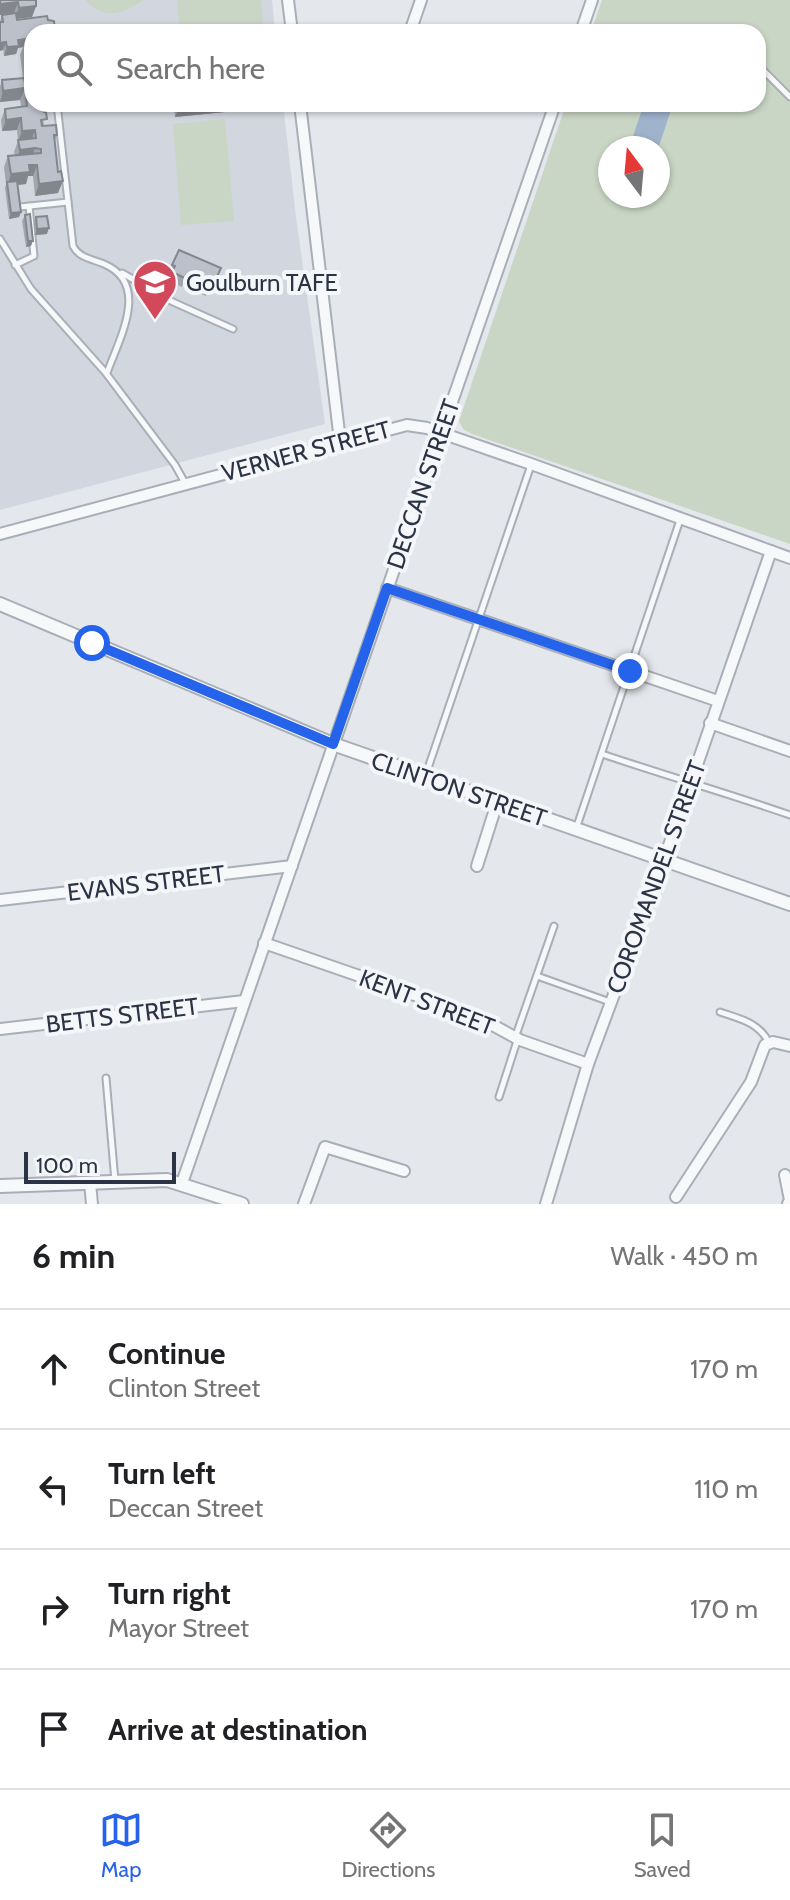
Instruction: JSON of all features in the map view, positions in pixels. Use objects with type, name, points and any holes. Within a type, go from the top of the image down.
[{"type":"street","points":[[288,0],[291,24]]},
{"type":"street","points":[[413,24],[421,0]]},
{"type":"street","points":[[584,24],[592,0]]},
{"type":"street","points":[[301,112],[340,441]]},
{"type":"street","name":"DECCAN STREET","points":[[182,1183],[552,112]]},
{"type":"street","name":"VERNER STREET","points":[[0,534],[407,425],[531,464],[790,558]]},
{"type":"street","name":"COROMANDEL STREET","points":[[546,1204],[588,1064],[664,860],[771,551]]},
{"type":"street","points":[[387,588],[718,701]]},
{"type":"street","name":"CLINTON STREET","points":[[0,604],[333,744],[790,904]]},
{"type":"street","points":[[710,723],[790,751]]},
{"type":"street","points":[[477,866],[497,803]]},
{"type":"street","name":"EVANS STREET","points":[[0,900],[292,866]]},
{"type":"street","name":"KENT STREET","points":[[264,943],[478,1017],[516,1038],[588,1064]]},
{"type":"street","name":"BETTS STREET","points":[[0,1029],[244,1001]]},
{"type":"street","points":[[676,1197],[751,1082],[760,1054],[769,1043],[790,1046]]},
{"type":"street","points":[[304,1204],[325,1147],[404,1171]]},
{"type":"street","points":[[785,1175],[788,1204]]},
{"type":"street","points":[[0,1186],[167,1180],[242,1204]]},
{"type":"street","points":[[90,1183],[92,1204]]},
{"type":"lane","points":[[766,73],[790,97]]},
{"type":"lane","points":[[58,112],[75,250],[173,302],[233,329]]},
{"type":"lane","points":[[20,207],[68,202]]},
{"type":"lane","points":[[15,265],[34,256],[29,206]]},
{"type":"lane","points":[[0,239],[52,315],[107,374],[185,483]]},
{"type":"lane","points":[[107,374],[130,297],[127,283],[114,269]]},
{"type":"lane","points":[[425,778],[531,464]]},
{"type":"lane","points":[[575,830],[681,517]]},
{"type":"lane","points":[[602,754],[790,815]]},
{"type":"lane","points":[[499,1097],[554,926]]},
{"type":"lane","points":[[537,976],[610,1002]]},
{"type":"lane","points":[[720,1012],[754,1024],[765,1034],[769,1043]]},
{"type":"lane","points":[[106,1078],[115,1182]]},
{"type":"shaded area","name":"Goulburn TAFE","points":[[0,0],[272,0],[274,24],[24,24],[24,112],[284,112],[325,424],[0,510]]},
{"type":"green space","points":[[85,0],[143,0],[121,12],[106,13]]},
{"type":"green space","points":[[177,0],[261,0],[263,24],[179,24]]},
{"type":"green space","points":[[602,0],[790,0],[790,544],[463,429],[459,421],[563,112],[766,112],[766,24],[594,24]]},
{"type":"green space","points":[[225,119],[234,221],[181,225],[173,124]]},
{"type":"water","points":[[641,112],[670,112],[662,136],[633,136]]},
{"type":"building","points":[[0,0],[36,0],[36,6],[19,8],[18,2],[0,4]]},
{"type":"building","points":[[16,13],[17,20],[47,16],[54,24],[24,24],[24,39],[18,40],[19,46],[7,47],[6,42],[0,43],[2,15]]},
{"type":"building","points":[[24,78],[24,88],[3,91],[2,80]]},
{"type":"building","points":[[24,106],[24,112],[46,112],[47,119],[41,120],[42,126],[56,125],[57,135],[54,135],[58,172],[61,171],[63,181],[39,184],[37,165],[29,165],[30,172],[11,174],[8,156],[41,153],[41,149],[20,150],[18,140],[36,138],[35,130],[22,131],[21,118],[6,120],[5,109]]},
{"type":"building","points":[[17,181],[21,212],[11,213],[7,182]]},
{"type":"building","points":[[30,214],[33,241],[28,241],[25,215]]},
{"type":"building","points":[[47,216],[49,228],[37,229],[36,217]]},
{"type":"building","points":[[179,250],[221,268],[214,283],[211,282],[209,287],[195,278],[193,282],[187,279],[189,276],[185,278],[172,272]]},
{"type":"place","name":"Goulburn TAFE","points":[[155,321]]},
{"type":"route","points":[[92,643],[333,744],[387,588],[630,671]]}]
